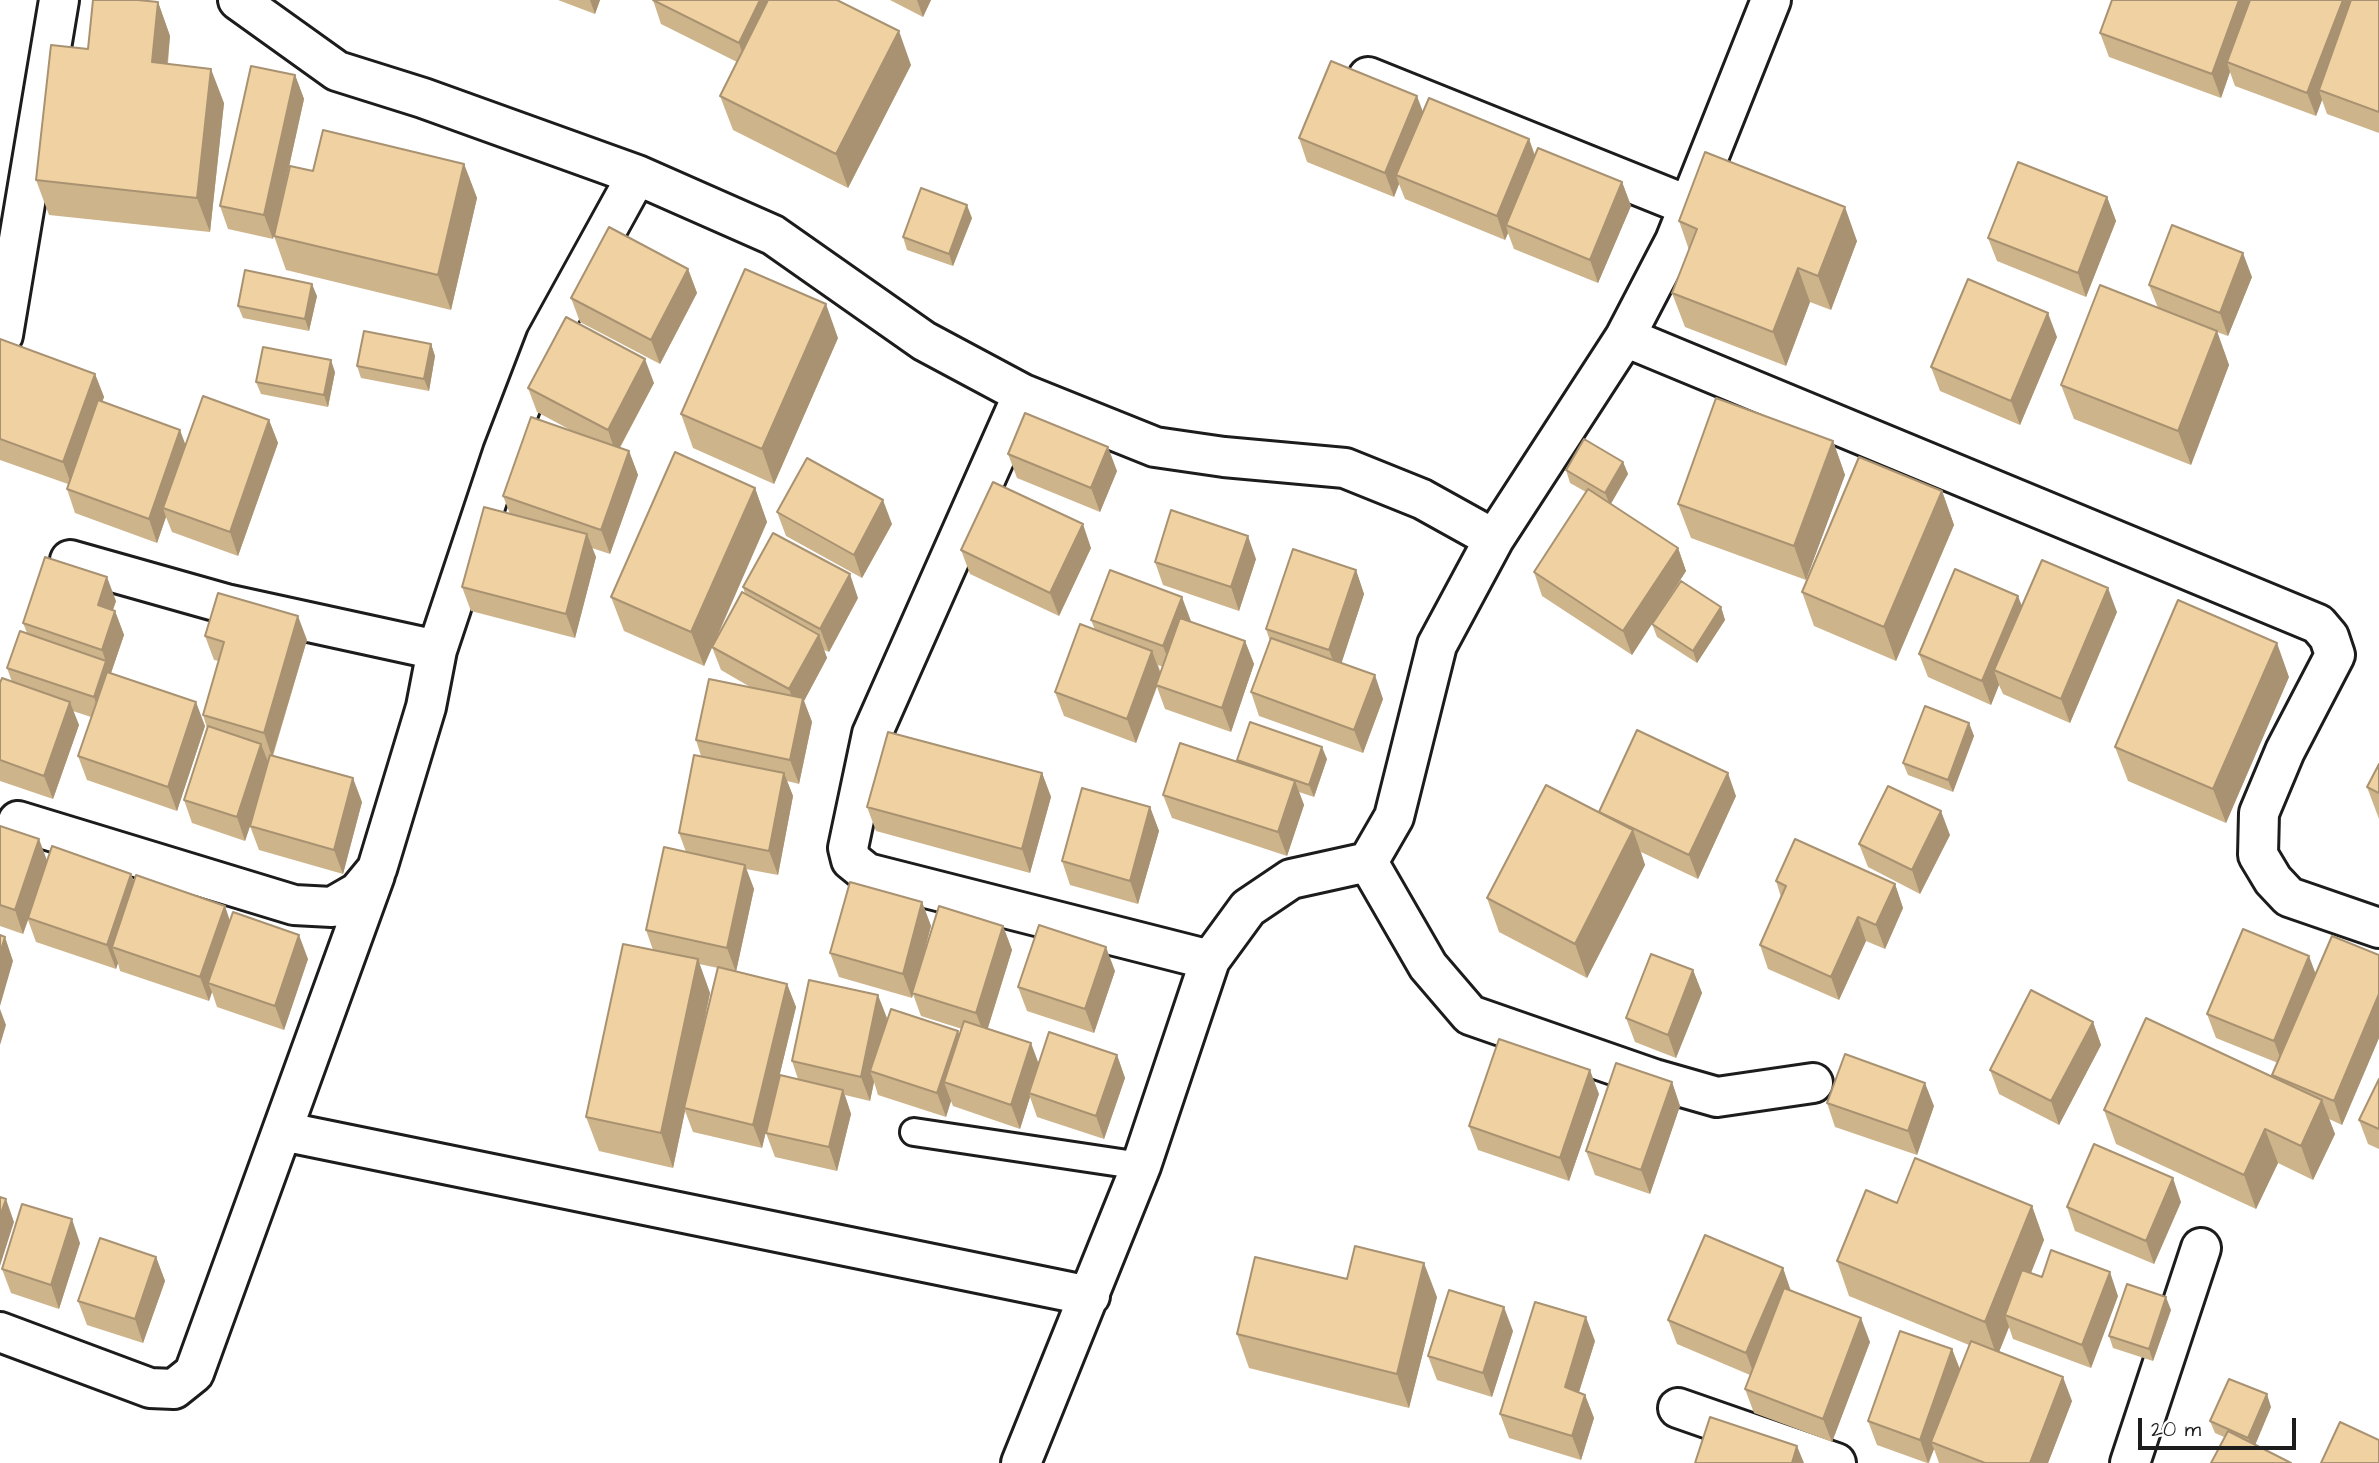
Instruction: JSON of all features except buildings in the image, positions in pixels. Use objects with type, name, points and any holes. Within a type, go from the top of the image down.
[{"type":"street","points":[[3,335],[59,0]]},
{"type":"street","points":[[238,0],[337,71],[423,98],[637,175],[773,235],[924,341],[1023,394],[1155,447],[1224,457],[1345,468],[1422,499],[1494,539]]},
{"type":"street","points":[[1021,1463],[1141,1166],[1210,960],[1248,908],[1291,879],[1368,862],[1394,817],[1437,646],[1494,539],[1625,337],[1675,242],[1772,0]]},
{"type":"street","points":[[1347,69],[1689,206]]},
{"type":"street","points":[[0,1332],[150,1388],[174,1390],[194,1373],[377,869],[426,707],[437,650],[503,452],[546,340],[637,175]]},
{"type":"street","points":[[1625,337],[2318,624],[2329,637],[2335,655],[2285,751],[2259,813],[2258,855],[2273,880],[2289,897],[2379,928]]},
{"type":"street","points":[[1023,394],[873,734],[848,848],[851,860],[867,873],[1210,960]]},
{"type":"street","points":[[70,560],[226,604],[437,650]]},
{"type":"street","points":[[18,821],[294,905],[332,907],[358,892],[377,869]]},
{"type":"street","points":[[1368,862],[1428,966],[1470,1015],[1654,1079],[1717,1097],[1813,1083]]},
{"type":"street","points":[[282,1131],[1090,1296]]},
{"type":"street","points":[[2130,1463],[2201,1248]]},
{"type":"street","points":[[1678,1409],[1836,1463]]},
{"type":"lane","points":[[914,1132],[1141,1166]]}]
